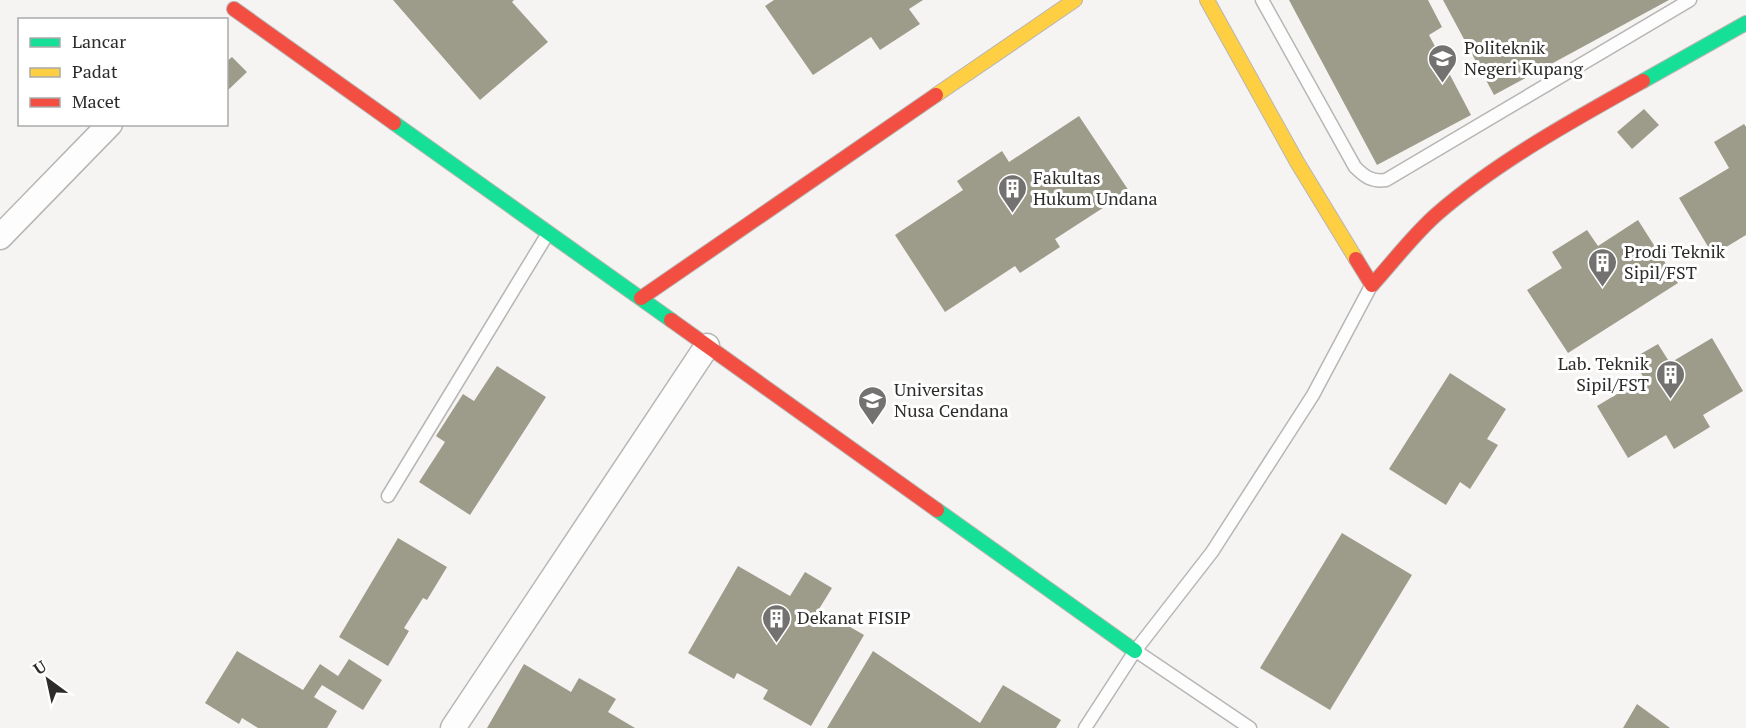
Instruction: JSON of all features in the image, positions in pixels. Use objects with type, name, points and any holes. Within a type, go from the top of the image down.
[{"type":"street","points":[[641,298],[1075,0]]},
{"type":"street","points":[[1208,0],[1297,162],[1372,285],[1436,215],[1492,172],[1564,125],[1746,23]]},
{"type":"street","points":[[233,10],[1135,651]]},
{"type":"street","points":[[0,237],[108,126]]},
{"type":"street","points":[[453,728],[707,346]]},
{"type":"lane","points":[[1262,0],[1355,167],[1366,178],[1377,181],[1386,180],[1690,0]]},
{"type":"lane","points":[[388,496],[548,234]]},
{"type":"lane","points":[[1085,728],[1135,651],[1212,552],[1313,395],[1372,285]]},
{"type":"lane","points":[[1135,651],[1250,728]]},
{"type":"building","points":[[393,0],[514,0],[512,2],[548,42],[480,100]]},
{"type":"building","points":[[774,0],[923,0],[909,9],[920,24],[880,50],[871,37],[813,75],[765,6]]},
{"type":"building","points":[[1289,0],[1428,0],[1442,27],[1429,35],[1471,115],[1377,165]]},
{"type":"building","points":[[1443,0],[1669,0],[1494,95]]},
{"type":"building","points":[[232,57],[247,72],[228,90],[228,60]]},
{"type":"building","points":[[1644,109],[1659,125],[1632,149],[1617,132]]},
{"type":"building","name":"Fakultas Hukum Undana","points":[[1079,116],[1129,191],[1055,239],[1060,247],[1020,273],[1015,266],[945,312],[895,235],[963,190],[957,181],[1002,151],[1009,162]]},
{"type":"building","points":[[1744,124],[1746,127],[1746,235],[1713,255],[1679,198],[1729,168],[1714,142]]},
{"type":"building","name":"Prodi Teknik Sipil/FST","points":[[1638,220],[1678,283],[1568,353],[1527,290],[1562,268],[1552,252],[1587,230],[1598,246]]},
{"type":"building","name":"Lab. Teknik Sipil/FST","points":[[1712,338],[1743,391],[1703,415],[1710,427],[1674,449],[1666,435],[1628,458],[1597,406],[1644,378],[1632,359],[1658,344],[1670,363]]},
{"type":"building","points":[[497,366],[546,397],[470,515],[419,482],[445,442],[436,436],[463,394],[474,401]]},
{"type":"building","points":[[1450,373],[1506,409],[1487,439],[1498,445],[1470,489],[1460,482],[1446,505],[1389,469]]},
{"type":"building","points":[[1342,533],[1412,575],[1330,710],[1260,668]]},
{"type":"building","points":[[398,538],[447,567],[427,600],[423,598],[404,628],[409,631],[388,666],[339,637]]},
{"type":"building","name":"Dekanat FISIP","points":[[738,566],[790,596],[805,572],[832,588],[819,609],[864,635],[811,726],[763,699],[768,690],[737,673],[734,679],[688,653]]},
{"type":"building","points":[[237,651],[303,690],[320,664],[338,676],[349,659],[382,680],[363,710],[322,685],[314,697],[337,711],[327,728],[258,728],[242,718],[239,724],[205,703]]},
{"type":"building","points":[[873,651],[980,723],[1003,685],[1061,720],[1056,728],[827,728]]},
{"type":"building","points":[[524,664],[571,692],[579,678],[616,699],[608,712],[635,728],[487,728]]},
{"type":"building","points":[[1637,704],[1670,728],[1623,728]]},
{"type":"traffic: fast","points":[[1643,81],[1746,23]]},
{"type":"traffic: fast","points":[[394,123],[671,320]]},
{"type":"traffic: fast","points":[[937,510],[1135,651]]},
{"type":"traffic: slow","points":[[936,95],[1075,0]]},
{"type":"traffic: slow","points":[[1207,0],[1297,162],[1356,259]]},
{"type":"traffic: jam","points":[[234,9],[394,123]]},
{"type":"traffic: jam","points":[[1356,259],[1372,285],[1420,231],[1460,195],[1510,159],[1643,81]]},
{"type":"traffic: jam","points":[[641,298],[936,95]]},
{"type":"traffic: jam","points":[[671,320],[937,510]]},
{"type":"place","name":"Politeknik Negeri Kupang","points":[[1443,84]]},
{"type":"place","name":"Fakultas Hukum Undana","points":[[1012,214]]},
{"type":"place","name":"Prodi Teknik Sipil/FST","points":[[1603,288]]},
{"type":"place","name":"Lab. Teknik Sipil/FST","points":[[1670,400]]},
{"type":"place","name":"Universitas Nusa Cendana","points":[[873,426]]},
{"type":"place","name":"Dekanat FISIP","points":[[776,644]]}]
